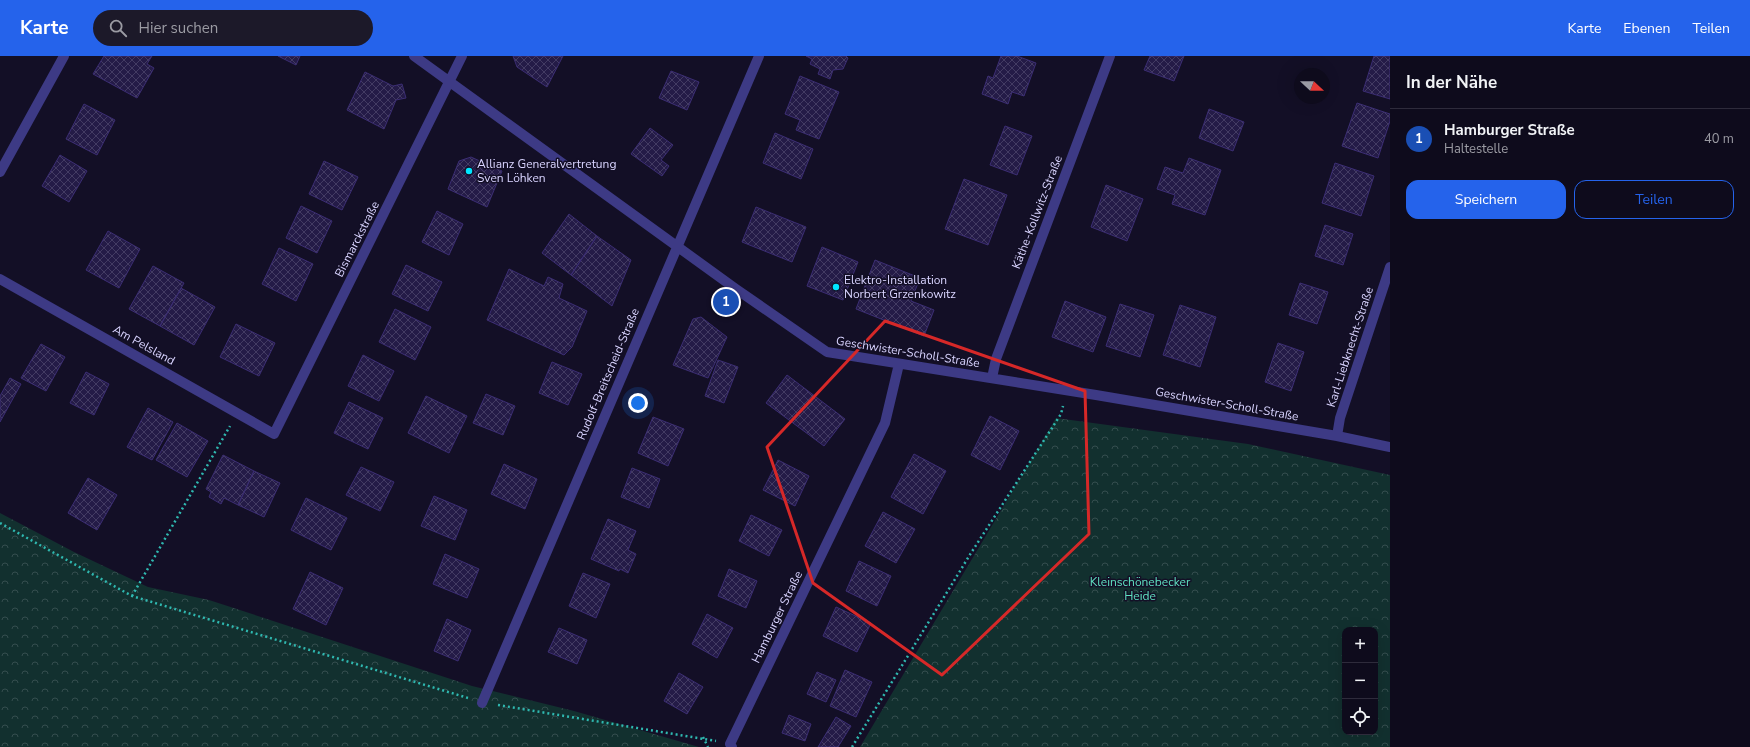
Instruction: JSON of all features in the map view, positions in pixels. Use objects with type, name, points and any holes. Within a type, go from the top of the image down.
[{"type":"street","points":[[0,172],[64,56]]},
{"type":"street","name":"Geschwister-Scholl-Straße","points":[[414,56],[778,319],[827,352],[1337,436],[1390,447]]},
{"type":"street","name":"Bismarckstraße","points":[[274,434],[462,56]]},
{"type":"street","name":"Rudolf-Breitscheid-Straße","points":[[482,702],[759,56]]},
{"type":"street","name":"Käthe-Kollwitz-Straße","points":[[992,378],[996,359],[1110,56]]},
{"type":"street","name":"Karl-Liebknecht-Straße","points":[[1337,436],[1340,418],[1390,267]]},
{"type":"street","name":"Am Pelsland","points":[[0,280],[274,434]]},
{"type":"street","name":"Hamburger Straße","points":[[731,746],[885,423],[899,364]]},
{"type":"path","points":[[852,747],[971,553],[1061,414],[1066,391]]},
{"type":"path","points":[[132,596],[237,413]]},
{"type":"path","points":[[0,523],[132,596],[482,702],[703,737],[731,746]]},
{"type":"path","points":[[703,737],[708,747]]},
{"type":"highlighted area","points":[[885,321],[1085,391],[1089,534],[942,675],[813,583],[767,447]]},
{"type":"green space","name":"Kleinschönebecker Heide","points":[[1056,418],[1248,444],[1390,475],[1390,747],[860,747]]},
{"type":"green space","points":[[0,513],[74,552],[148,587],[209,600],[472,686],[574,711],[699,747],[0,747]]},
{"type":"building","points":[[104,56],[152,56],[147,64],[154,68],[137,98],[93,74]]},
{"type":"building","points":[[278,56],[300,56],[296,65]]},
{"type":"building","points":[[513,56],[563,56],[547,87],[517,67]]},
{"type":"building","points":[[806,56],[846,56],[848,58],[843,69],[833,70],[830,79],[818,74],[820,69],[810,64],[812,59]]},
{"type":"building","points":[[1001,56],[1017,56],[1036,63],[1024,96],[1012,92],[1008,104],[982,94],[988,76],[993,78]]},
{"type":"building","points":[[1150,56],[1184,56],[1174,81],[1144,70]]},
{"type":"building","points":[[1374,56],[1390,56],[1390,99],[1363,91]]},
{"type":"building","points":[[671,71],[699,82],[687,110],[659,98]]},
{"type":"building","points":[[365,72],[393,86],[402,84],[406,98],[396,100],[384,129],[347,110]]},
{"type":"building","points":[[800,76],[839,92],[819,139],[796,130],[800,120],[785,114]]},
{"type":"building","points":[[1357,103],[1390,114],[1390,121],[1378,158],[1342,146]]},
{"type":"building","points":[[84,104],[115,120],[97,155],[66,139]]},
{"type":"building","points":[[1209,109],[1244,122],[1233,151],[1199,138]]},
{"type":"building","points":[[1005,126],[1032,136],[1017,175],[990,165]]},
{"type":"building","points":[[650,128],[673,145],[661,160],[669,166],[662,176],[631,154]]},
{"type":"building","points":[[775,133],[813,149],[801,179],[763,163]]},
{"type":"building","points":[[60,155],[87,171],[69,202],[42,186]]},
{"type":"building","points":[[471,157],[502,171],[487,207],[448,189],[459,161]]},
{"type":"building","points":[[1189,158],[1221,170],[1205,215],[1172,204],[1175,195],[1157,189],[1165,167],[1183,173]]},
{"type":"building","points":[[324,161],[358,177],[342,210],[309,194]]},
{"type":"building","points":[[1335,163],[1374,176],[1361,216],[1322,203]]},
{"type":"building","points":[[964,179],[1007,195],[988,245],[945,229]]},
{"type":"building","points":[[1106,185],[1143,199],[1127,241],[1091,227]]},
{"type":"building","points":[[301,206],[332,221],[317,253],[286,238]]},
{"type":"building","points":[[756,207],[806,227],[792,262],[742,242]]},
{"type":"building","points":[[437,211],[463,224],[449,255],[422,242]]},
{"type":"building","points":[[569,214],[597,236],[571,275],[542,253]]},
{"type":"building","points":[[1325,225],[1353,234],[1343,265],[1315,256]]},
{"type":"building","points":[[108,231],[140,249],[119,288],[86,270]]},
{"type":"building","points":[[597,236],[631,260],[612,306],[571,275]]},
{"type":"building","points":[[822,247],[858,262],[843,300],[807,286]]},
{"type":"building","points":[[279,248],[313,264],[296,301],[262,284]]},
{"type":"building","points":[[875,260],[920,278],[911,301],[934,310],[924,336],[856,309]]},
{"type":"building","points":[[406,265],[442,282],[428,311],[392,294]]},
{"type":"building","points":[[153,266],[184,283],[160,326],[129,309]]},
{"type":"building","points":[[509,269],[544,286],[548,277],[563,284],[559,298],[587,311],[572,347],[564,355],[487,320]]},
{"type":"building","points":[[1300,283],[1328,292],[1317,324],[1289,315]]},
{"type":"building","points":[[181,288],[215,307],[194,345],[160,326]]},
{"type":"building","points":[[1065,301],[1106,317],[1093,352],[1052,337]]},
{"type":"building","points":[[1120,304],[1154,315],[1140,357],[1106,346]]},
{"type":"building","points":[[1180,305],[1216,317],[1200,367],[1163,355]]},
{"type":"building","points":[[395,309],[431,327],[415,360],[379,342]]},
{"type":"building","points":[[701,317],[727,337],[708,378],[673,365],[693,319]]},
{"type":"building","points":[[236,324],[275,343],[259,376],[220,357]]},
{"type":"building","points":[[1278,343],[1304,352],[1291,391],[1265,382]]},
{"type":"building","points":[[41,344],[65,357],[46,391],[21,378]]},
{"type":"building","points":[[363,355],[394,371],[379,401],[348,386]]},
{"type":"building","points":[[718,360],[738,367],[724,403],[705,396]]},
{"type":"building","points":[[552,362],[582,374],[568,405],[539,393]]},
{"type":"building","points":[[86,372],[109,384],[94,415],[70,403]]},
{"type":"building","points":[[787,375],[845,419],[824,446],[766,403]]},
{"type":"building","points":[[10,378],[21,384],[0,422],[0,396]]},
{"type":"building","points":[[486,394],[515,406],[503,435],[473,423]]},
{"type":"building","points":[[426,396],[467,416],[449,453],[408,433]]},
{"type":"building","points":[[349,402],[383,418],[368,449],[334,433]]},
{"type":"building","points":[[148,408],[173,422],[152,460],[127,447]]},
{"type":"building","points":[[990,416],[1019,431],[1000,470],[971,455]]},
{"type":"building","points":[[653,417],[684,429],[668,466],[638,453]]},
{"type":"building","points":[[177,423],[208,441],[187,477],[156,460]]},
{"type":"building","points":[[914,454],[946,471],[923,514],[891,497]]},
{"type":"building","points":[[223,455],[254,471],[238,505],[224,498],[221,504],[209,497],[211,492],[206,489]]},
{"type":"building","points":[[778,460],[809,476],[795,506],[763,490]]},
{"type":"building","points":[[504,464],[537,479],[525,509],[491,494]]},
{"type":"building","points":[[361,467],[394,482],[380,511],[346,495]]},
{"type":"building","points":[[632,468],[660,479],[649,508],[621,497]]},
{"type":"building","points":[[254,471],[280,483],[264,517],[238,505]]},
{"type":"building","points":[[88,478],[117,495],[97,530],[68,513]]},
{"type":"building","points":[[434,496],[467,510],[455,540],[421,526]]},
{"type":"building","points":[[306,498],[347,518],[331,550],[291,530]]},
{"type":"building","points":[[883,512],[915,529],[896,563],[865,546]]},
{"type":"building","points":[[751,515],[782,530],[769,556],[739,541]]},
{"type":"building","points":[[608,519],[636,531],[628,550],[636,554],[628,573],[620,569],[619,571],[591,559]]},
{"type":"building","points":[[445,554],[479,569],[467,598],[433,584]]},
{"type":"building","points":[[859,561],[891,576],[877,606],[846,591]]},
{"type":"building","points":[[729,569],[757,581],[746,608],[718,596]]},
{"type":"building","points":[[310,572],[343,588],[326,625],[293,609]]},
{"type":"building","points":[[583,573],[610,584],[596,618],[569,606]]},
{"type":"building","points":[[836,607],[871,623],[857,652],[823,636]]},
{"type":"building","points":[[707,614],[733,628],[717,658],[692,644]]},
{"type":"building","points":[[447,619],[471,630],[458,661],[434,651]]},
{"type":"building","points":[[559,628],[587,640],[577,664],[548,652]]},
{"type":"building","points":[[845,670],[872,682],[856,717],[830,706]]},
{"type":"building","points":[[817,672],[836,680],[826,702],[807,694]]},
{"type":"building","points":[[679,673],[703,687],[687,714],[664,701]]},
{"type":"building","points":[[789,715],[811,724],[805,741],[782,733]]},
{"type":"building","points":[[836,717],[851,726],[838,747],[818,747]]},
{"type":"place","name":"Allianz Generalvertretung Sven Löhken","points":[[469,171]]},
{"type":"place","name":"Elektro-Installation Norbert Grzenkowitz","points":[[836,287]]},
{"type":"place","name":"Hamburger Straße","points":[[726,302]]}]
